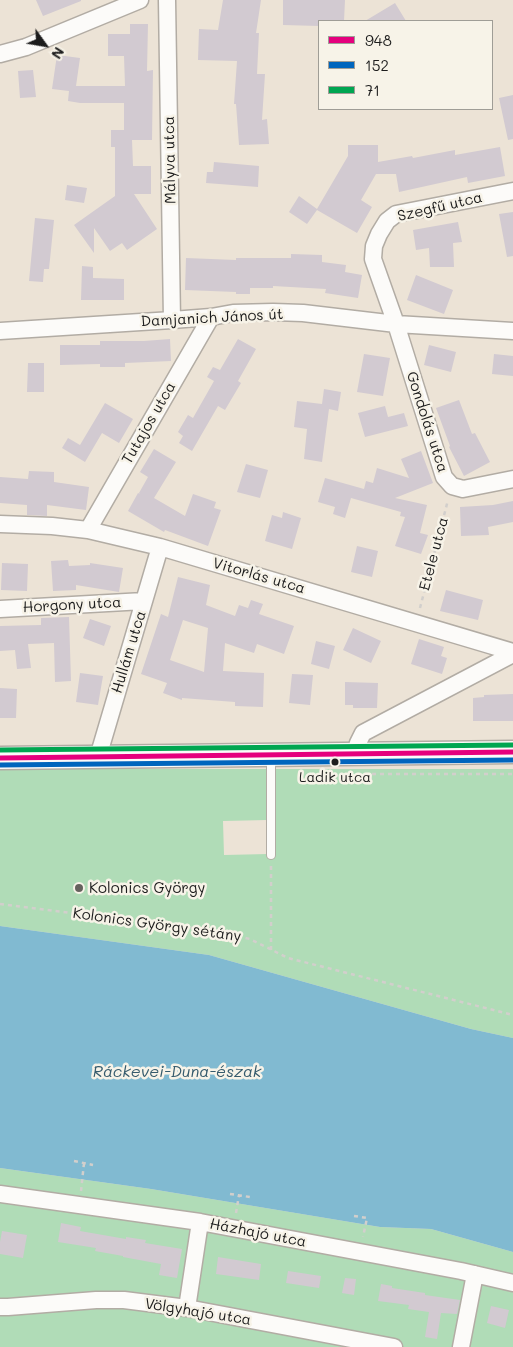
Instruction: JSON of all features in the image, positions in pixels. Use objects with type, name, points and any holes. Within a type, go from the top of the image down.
[{"type":"street","points":[[0,54],[26,46],[140,0]]},
{"type":"street","name":"Mályva utca","points":[[167,0],[172,320]]},
{"type":"street","name":"Szegfű utca","points":[[396,324],[373,259],[374,246],[387,221],[396,214],[513,191]]},
{"type":"street","name":"Damjanich János út","points":[[0,331],[172,320],[233,314],[303,313],[396,324],[513,331]]},
{"type":"street","name":"Tutajos utca","points":[[88,530],[211,317]]},
{"type":"street","name":"Gondolás utca","points":[[396,324],[444,477],[452,486],[463,489],[513,480]]},
{"type":"street","name":"Vitorlás utca","points":[[0,524],[52,526],[88,530],[160,547],[416,622],[513,653]]},
{"type":"street","name":"Hullám utca","points":[[98,757],[160,547]]},
{"type":"street","name":"Horgony utca","points":[[0,608],[144,601]]},
{"type":"street","points":[[355,753],[363,734],[513,653]]},
{"type":"street","points":[[0,758],[513,752]]},
{"type":"street","name":"Házhajó utca","points":[[0,1194],[200,1222],[475,1274],[513,1283]]},
{"type":"street","points":[[187,1308],[200,1222]]},
{"type":"street","points":[[461,1347],[475,1274]]},
{"type":"street","name":"Völgyhajó utca","points":[[0,1307],[96,1300],[124,1300],[187,1308],[394,1347]]},
{"type":"lane","points":[[271,755],[271,854]]},
{"type":"path","name":"Etele utca","points":[[416,622],[452,486]]},
{"type":"path","points":[[271,854],[271,950]]},
{"type":"path","name":"Kolonics György sétány","points":[[0,904],[216,931],[250,939],[288,958],[513,1015]]},
{"type":"path","points":[[74,1161],[93,1164]]},
{"type":"path","points":[[81,1195],[84,1163]]},
{"type":"path","points":[[230,1194],[250,1197]]},
{"type":"path","points":[[236,1213],[239,1195]]},
{"type":"path","points":[[354,1216],[367,1218],[363,1241]]},
{"type":"green space","points":[[0,769],[513,769],[513,1038],[471,1029],[209,955],[0,926]],"holes":[[[267,820],[268,854],[224,855],[223,821]]]},
{"type":"green space","points":[[0,1168],[151,1189],[380,1227],[431,1229],[513,1252],[513,1347],[0,1347]]},
{"type":"water","name":"Ráckevei-Duna-észak","points":[[0,926],[209,955],[471,1029],[513,1038],[513,1252],[431,1229],[380,1227],[151,1189],[0,1168]]},
{"type":"building","points":[[36,0],[81,0],[81,1],[43,16]]},
{"type":"building","points":[[223,0],[261,0],[256,33],[259,33],[257,74],[265,74],[262,120],[267,119],[269,144],[239,145],[236,104],[234,104],[237,61],[198,60],[199,29],[218,30]]},
{"type":"building","points":[[283,0],[345,0],[344,20],[318,20],[318,26],[283,25]]},
{"type":"building","points":[[395,3],[405,20],[367,20]]},
{"type":"building","points":[[130,24],[148,24],[147,71],[153,70],[152,140],[132,140],[133,166],[151,166],[151,194],[134,194],[157,229],[127,250],[122,243],[110,251],[94,228],[94,253],[74,225],[115,196],[115,147],[111,147],[111,130],[124,130],[124,103],[80,103],[68,101],[69,91],[52,89],[57,55],[80,58],[76,86],[125,86],[124,56],[108,56],[108,34],[130,34]]},
{"type":"building","points":[[33,70],[36,97],[20,98],[18,71]]},
{"type":"building","points":[[513,95],[513,139],[508,140],[499,98]]},
{"type":"building","points":[[348,145],[378,145],[378,162],[455,150],[455,155],[500,147],[505,176],[468,183],[467,177],[399,192],[396,174],[376,174],[361,200],[372,207],[357,233],[317,210],[307,224],[289,212],[299,196],[317,209],[348,156]]},
{"type":"building","points":[[214,162],[259,166],[258,187],[206,183],[207,172],[213,172]]},
{"type":"building","points":[[67,185],[87,188],[84,203],[65,200]]},
{"type":"building","points":[[513,212],[513,256],[507,257],[499,214]]},
{"type":"building","points":[[35,218],[54,220],[49,269],[44,269],[43,282],[29,281]]},
{"type":"building","points":[[458,222],[462,242],[453,243],[454,267],[430,267],[429,248],[416,250],[413,230]]},
{"type":"building","points":[[291,254],[322,255],[322,262],[346,265],[345,272],[362,275],[358,298],[325,293],[326,289],[273,286],[273,288],[250,288],[250,294],[185,290],[186,258],[236,260],[236,258],[291,258]]},
{"type":"building","points":[[82,266],[93,267],[93,278],[124,279],[124,300],[81,300]]},
{"type":"building","points":[[416,275],[453,290],[444,314],[407,300]]},
{"type":"building","points":[[170,339],[171,361],[125,363],[125,367],[100,367],[100,364],[60,365],[60,345],[100,345],[100,341]]},
{"type":"building","points":[[238,339],[256,349],[238,381],[241,383],[225,410],[218,406],[192,451],[179,443],[183,436],[178,432],[188,415],[193,418],[214,381],[207,377],[213,367],[220,370]]},
{"type":"building","points":[[429,345],[456,352],[451,372],[424,365]]},
{"type":"building","points":[[364,354],[390,358],[383,396],[357,392]]},
{"type":"building","points":[[494,354],[513,356],[513,376],[492,374]]},
{"type":"building","points":[[28,363],[44,363],[44,392],[27,392]]},
{"type":"building","points":[[324,389],[341,392],[338,411],[329,409],[322,462],[304,459],[307,429],[294,427],[297,401],[322,404]]},
{"type":"building","points":[[459,400],[472,434],[475,433],[490,462],[464,476],[449,447],[436,408]]},
{"type":"building","points":[[105,403],[133,419],[119,443],[102,433],[85,462],[62,448],[68,438],[80,445]]},
{"type":"building","points":[[385,406],[388,417],[404,413],[408,426],[365,437],[358,413]]},
{"type":"building","points":[[154,449],[176,462],[154,498],[185,516],[193,494],[216,502],[214,508],[221,510],[208,546],[165,530],[164,532],[128,511],[138,493],[140,494],[148,477],[140,472]]},
{"type":"building","points":[[421,451],[433,483],[395,498],[427,505],[420,533],[428,535],[421,554],[395,546],[405,517],[400,516],[401,512],[351,498],[345,518],[333,514],[335,507],[318,502],[325,478],[364,489],[366,481],[373,483],[377,468],[409,478],[401,459]]},
{"type":"building","points":[[246,464],[268,470],[260,498],[237,492]]},
{"type":"building","points":[[29,471],[54,472],[54,482],[89,487],[86,510],[47,505],[47,516],[27,515],[27,505],[0,503],[0,477],[28,479]]},
{"type":"building","points":[[513,501],[513,522],[488,527],[489,535],[461,536],[460,507],[493,505]]},
{"type":"building","points":[[283,512],[301,518],[292,549],[265,541],[272,515],[282,518]]},
{"type":"building","points":[[357,546],[378,551],[372,577],[351,572]]},
{"type":"building","points":[[68,560],[69,566],[90,565],[90,563],[123,568],[119,592],[76,585],[76,590],[53,591],[51,561]]},
{"type":"building","points":[[2,563],[28,564],[27,591],[1,590]]},
{"type":"building","points":[[178,577],[210,585],[206,605],[235,616],[239,605],[248,608],[251,600],[263,604],[259,614],[294,626],[284,654],[257,644],[254,653],[225,643],[223,671],[264,673],[263,707],[235,706],[235,702],[182,698],[182,700],[163,693],[167,683],[141,674],[161,614],[168,617]],"holes":[[[183,620],[208,628],[204,672],[170,660]]]},
{"type":"building","points":[[446,590],[483,600],[478,620],[440,611]]},
{"type":"building","points":[[69,617],[71,681],[55,682],[54,643],[28,644],[31,668],[17,669],[15,650],[0,651],[0,626],[41,625],[41,618]]},
{"type":"building","points":[[90,619],[111,626],[104,646],[83,638]]},
{"type":"building","points":[[353,628],[381,641],[371,663],[343,650]]},
{"type":"building","points":[[419,639],[444,647],[441,656],[447,658],[442,674],[411,664]]},
{"type":"building","points":[[316,641],[335,646],[329,669],[311,664]]},
{"type":"building","points":[[80,673],[103,676],[98,705],[76,702]]},
{"type":"building","points":[[292,674],[313,675],[310,705],[289,703]]},
{"type":"building","points":[[345,682],[378,683],[377,708],[353,708],[353,705],[345,705]]},
{"type":"building","points":[[0,688],[17,689],[16,718],[0,718]]},
{"type":"building","points":[[513,694],[513,721],[473,721],[473,698],[484,697],[484,695]]},
{"type":"building","points":[[61,1223],[81,1227],[80,1231],[126,1239],[126,1237],[146,1240],[145,1243],[182,1249],[177,1278],[159,1275],[161,1264],[95,1251],[96,1248],[58,1242]]},
{"type":"building","points":[[2,1231],[27,1235],[23,1258],[0,1254]]},
{"type":"building","points":[[218,1257],[261,1264],[259,1280],[216,1274]]},
{"type":"building","points":[[288,1271],[321,1276],[319,1288],[286,1283]]},
{"type":"building","points":[[345,1278],[356,1279],[354,1295],[342,1293]]},
{"type":"building","points":[[381,1284],[392,1286],[392,1288],[425,1293],[425,1295],[460,1300],[457,1314],[441,1313],[437,1339],[425,1337],[429,1312],[408,1309],[409,1305],[378,1301]]},
{"type":"building","points":[[491,1306],[509,1310],[505,1328],[487,1323]]},
{"type":"transit line","name":"71","points":[[0,750],[513,745]]},
{"type":"transit line","name":"948","points":[[0,758],[513,752]]},
{"type":"transit line","name":"152","points":[[0,765],[513,760]]},
{"type":"place","name":"Ladik utca","points":[[335,762]]},
{"type":"place","name":"Kolonics György","points":[[79,888]]}]
